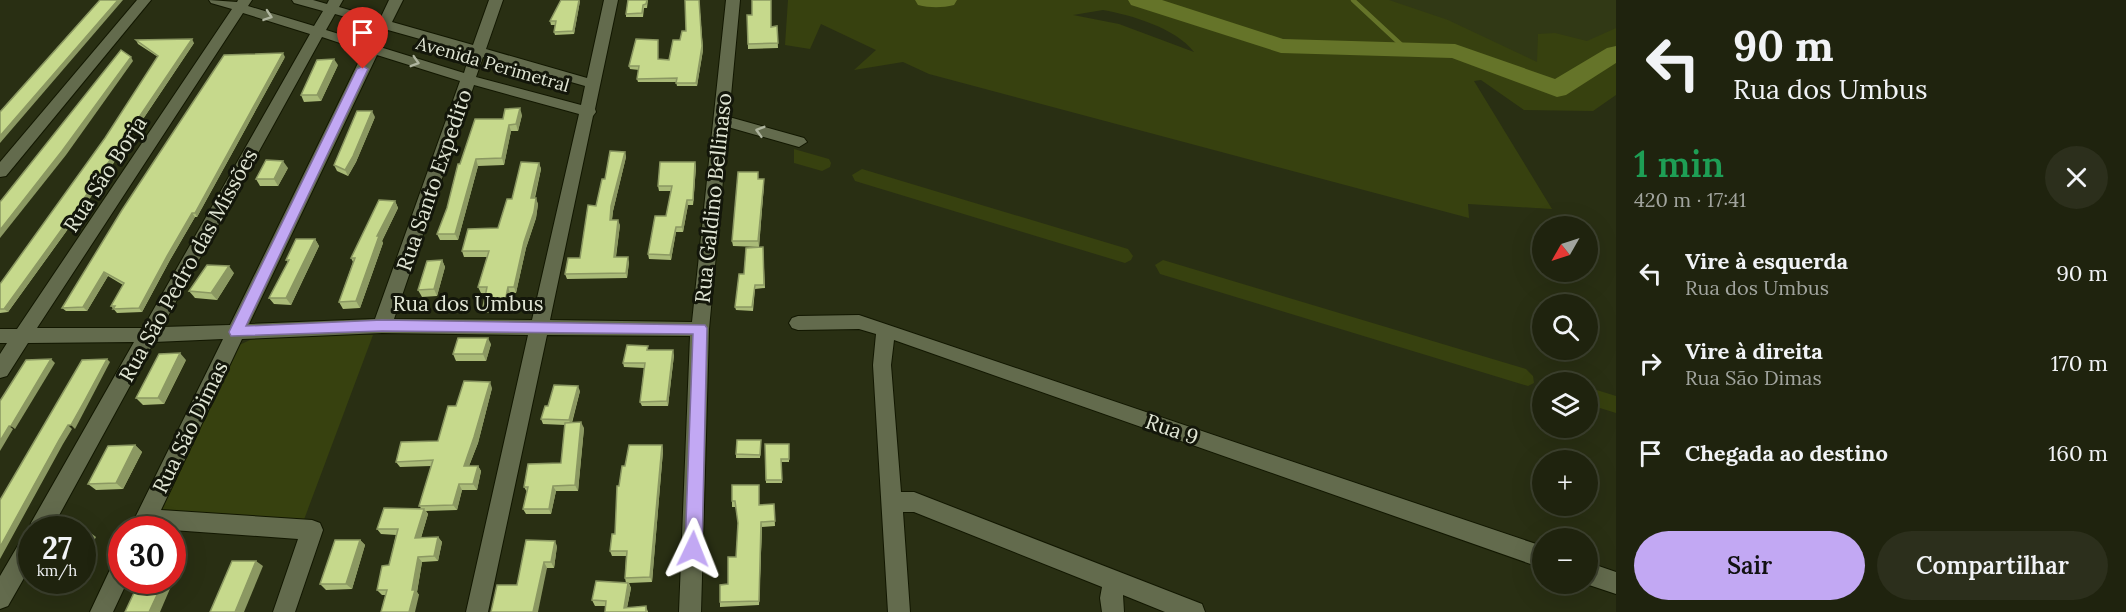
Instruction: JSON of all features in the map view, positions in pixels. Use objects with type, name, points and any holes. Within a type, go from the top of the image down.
[{"type":"street","points":[[0,172],[144,0]]},
{"type":"street","name":"Avenida Perimetral","points":[[216,0],[242,3],[319,33],[469,79],[589,112]]},
{"type":"street","name":"Avenida Perimetral","points":[[299,0],[334,4],[384,23],[593,84]]},
{"type":"street","name":"Rua São Dimas","points":[[146,516],[396,0]]},
{"type":"street","name":"Rua Santo Expedito","points":[[382,326],[496,0]]},
{"type":"street","points":[[477,612],[589,112],[611,0]]},
{"type":"street","name":"Rua Galdino Bellinaso","points":[[690,612],[700,328],[733,0]]},
{"type":"street","name":"Rua São Borja","points":[[0,370],[242,3]]},
{"type":"street","name":"Rua São Pedro das Missões","points":[[47,516],[334,4]]},
{"type":"street","points":[[721,120],[799,142]]},
{"type":"street","name":"Rua 9","points":[[798,323],[859,322],[886,330],[1532,554]]},
{"type":"street","name":"Rua dos Umbus","points":[[0,336],[149,335],[382,326],[540,325],[700,328]]},
{"type":"street","points":[[886,330],[882,365],[899,612]]},
{"type":"street","points":[[892,502],[914,502],[1194,612]]},
{"type":"street","points":[[186,526],[312,530],[284,612]]},
{"type":"street","points":[[0,598],[18,566]]},
{"type":"street","points":[[1598,577],[1616,583]]},
{"type":"street","points":[[1113,612],[1111,598],[1114,580]]},
{"type":"street","points":[[101,612],[110,594]]},
{"type":"shaded area","points":[[788,0],[1389,0],[1448,20],[1537,62],[1538,34],[1555,33],[1587,41],[1616,28],[1616,95],[1593,111],[1524,110],[1481,80],[1474,81],[1552,209],[1468,204],[1469,218],[929,74],[903,62],[854,70],[876,50],[821,24],[810,49],[785,45]],"holes":[[[1103,10],[1165,29],[1194,52],[1119,24],[1073,15]]]},
{"type":"shaded area","points":[[914,0],[1616,0],[1616,83],[1118,1]]},
{"type":"shaded area","points":[[794,149],[829,159],[830,167],[822,171],[794,163]]},
{"type":"shaded area","points":[[862,169],[1128,249],[1133,256],[1125,263],[855,181],[852,175]]},
{"type":"shaded area","points":[[1163,260],[1526,369],[1532,375],[1532,384],[1528,386],[1160,274],[1155,265]]},
{"type":"shaded area","points":[[261,335],[373,335],[302,525],[159,513],[237,346]]},
{"type":"shaded area","points":[[1598,390],[1616,396],[1616,413],[1598,407]]},
{"type":"building","points":[[100,0],[118,0],[0,136],[0,112]]},
{"type":"building","points":[[561,0],[579,0],[573,31],[554,32],[556,21],[550,21]]},
{"type":"building","points":[[628,0],[647,0],[643,5],[642,13],[626,14]]},
{"type":"building","points":[[685,0],[699,0],[702,46],[696,83],[676,83],[677,78],[637,79],[639,66],[629,66],[636,39],[658,40],[658,59],[669,60],[673,40],[680,40],[682,31],[686,31]]},
{"type":"building","points":[[752,0],[771,0],[771,27],[777,26],[778,43],[748,44],[747,15],[752,15]]},
{"type":"building","points":[[192,39],[83,200],[4,309],[0,309],[0,284],[105,138],[158,56],[136,40]]},
{"type":"building","points":[[121,50],[131,57],[0,230],[0,202]]},
{"type":"building","points":[[283,53],[195,213],[192,213],[139,308],[113,309],[115,306],[111,306],[124,283],[104,272],[83,307],[62,308],[122,210],[224,55]]},
{"type":"building","points":[[334,59],[317,95],[301,95],[317,60]]},
{"type":"building","points":[[520,108],[516,124],[509,125],[502,158],[476,159],[455,234],[437,234],[447,208],[458,164],[460,164],[475,119],[503,119],[505,109]]},
{"type":"building","points":[[357,111],[372,111],[345,170],[334,165]]},
{"type":"building","points":[[610,151],[625,152],[611,206],[610,220],[618,220],[614,257],[628,257],[626,273],[565,274],[568,258],[580,258],[588,205],[596,206],[602,179],[605,179]]},
{"type":"building","points":[[266,160],[283,161],[274,179],[256,179]]},
{"type":"building","points":[[521,162],[539,163],[531,198],[536,198],[534,212],[524,242],[514,287],[508,287],[504,306],[483,307],[487,287],[478,287],[489,251],[462,251],[468,229],[498,228],[507,199],[512,199]]},
{"type":"building","points":[[660,162],[695,162],[693,200],[687,200],[682,227],[676,227],[670,255],[648,254],[655,216],[666,216],[672,186],[658,186]]},
{"type":"building","points":[[738,172],[758,172],[758,179],[764,179],[758,241],[732,241]]},
{"type":"building","points":[[379,200],[395,201],[377,236],[379,236],[356,301],[339,302],[355,258],[351,258]]},
{"type":"building","points":[[296,239],[315,239],[286,298],[269,298],[289,260],[286,260]]},
{"type":"building","points":[[763,247],[764,285],[755,285],[752,307],[735,307],[739,274],[744,274],[746,248]]},
{"type":"building","points":[[442,260],[434,289],[418,290],[427,261]]},
{"type":"building","points":[[207,265],[229,266],[211,293],[189,291]]},
{"type":"building","points":[[458,338],[488,338],[483,354],[453,354]]},
{"type":"building","points":[[627,345],[648,346],[647,350],[673,350],[667,401],[640,402],[645,363],[623,363]]},
{"type":"building","points":[[180,353],[158,398],[136,398],[159,354]]},
{"type":"building","points":[[51,359],[0,441],[0,401],[26,360]]},
{"type":"building","points":[[107,359],[0,547],[0,500],[82,360]]},
{"type":"building","points":[[464,381],[490,382],[464,466],[478,466],[473,484],[459,484],[453,505],[419,506],[433,460],[396,462],[401,442],[438,441],[448,406],[456,406]]},
{"type":"building","points":[[554,385],[578,386],[569,420],[541,419],[545,406],[548,406]]},
{"type":"building","points":[[581,422],[575,485],[553,486],[549,509],[523,509],[528,487],[524,487],[528,464],[561,463],[565,423]]},
{"type":"building","points":[[737,440],[761,440],[760,455],[736,454]]},
{"type":"building","points":[[765,444],[789,444],[789,459],[781,459],[782,480],[766,480]]},
{"type":"building","points":[[135,445],[116,483],[88,484],[108,446]]},
{"type":"building","points":[[629,445],[662,445],[650,577],[625,578],[627,551],[610,551],[612,534],[615,534],[617,486],[619,486],[622,466],[625,466]]},
{"type":"building","points":[[732,485],[759,485],[759,505],[774,504],[775,521],[761,522],[759,601],[720,602],[720,585],[728,584],[728,557],[736,557],[738,523],[735,501],[732,501]]},
{"type":"building","points":[[384,508],[424,509],[415,538],[438,537],[434,556],[418,557],[412,590],[415,590],[409,612],[381,612],[387,590],[377,590],[382,566],[389,565],[398,529],[377,529]]},
{"type":"building","points":[[335,540],[360,540],[346,584],[320,584]]},
{"type":"building","points":[[526,540],[555,541],[551,562],[544,562],[533,612],[491,612],[497,585],[517,585]]},
{"type":"building","points":[[232,561],[256,561],[235,612],[210,612]]},
{"type":"building","points":[[596,581],[628,583],[624,608],[646,606],[646,612],[605,612],[606,601],[592,600]]},
{"type":"building","points":[[133,594],[157,594],[149,612],[125,612]]},
{"type":"waterway","points":[[926,0],[946,0]]},
{"type":"waterway","points":[[1139,0],[1281,46],[1455,51],[1557,89],[1616,53]]},
{"type":"waterway","points":[[1353,0],[1408,51]]},
{"type":"route","points":[[363,69],[236,332],[382,326],[540,325],[700,328],[693,549]]}]
